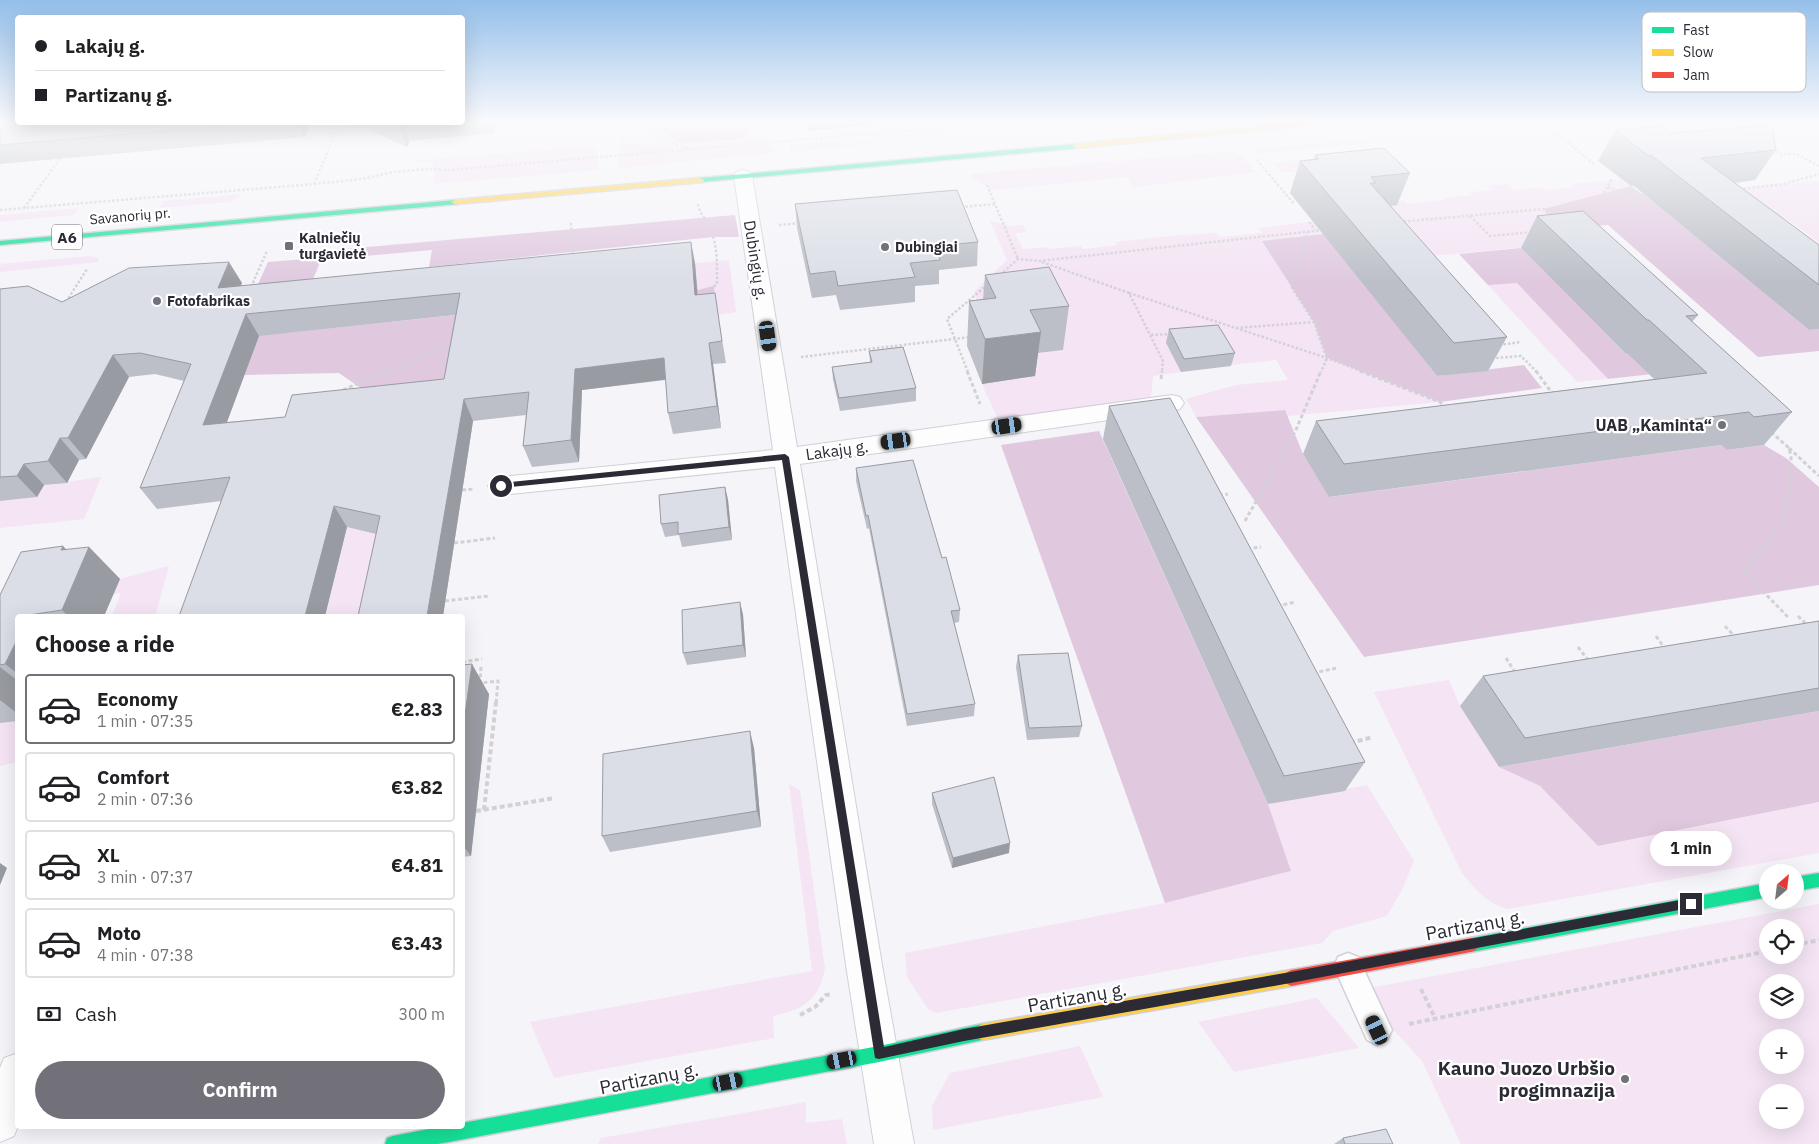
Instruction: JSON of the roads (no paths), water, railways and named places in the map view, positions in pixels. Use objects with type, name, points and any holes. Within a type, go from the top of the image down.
[{"type":"main road","name":"Savanorių pr.","points":[[0,243],[750,175]]},
{"type":"main road","points":[[1804,882],[1819,880]]},
{"type":"main road","name":"Partizanų g.","points":[[393,1144],[879,1054],[964,1035],[1759,892]]},
{"type":"street","name":"Dubingių g.","points":[[743,176],[785,457],[894,1144]]},
{"type":"street","name":"Lakajų g.","points":[[501,486],[785,457],[989,428],[1166,394]]},
{"type":"street","points":[[0,1122],[15,1080]]},
{"type":"lane","points":[[1348,967],[1377,1030]]},
{"type":"place","name":"Kalniečių turgavietė","points":[[289,246]]},
{"type":"place","name":"Dubingiai","points":[[885,247]]},
{"type":"place","name":"Fotofabrikas","points":[[157,301]]},
{"type":"place","name":"UAB „Kaminta“","points":[[1722,425]]},
{"type":"place","name":"Kauno Juozo Urbšio progimnazija","points":[[1625,1079]]}]
